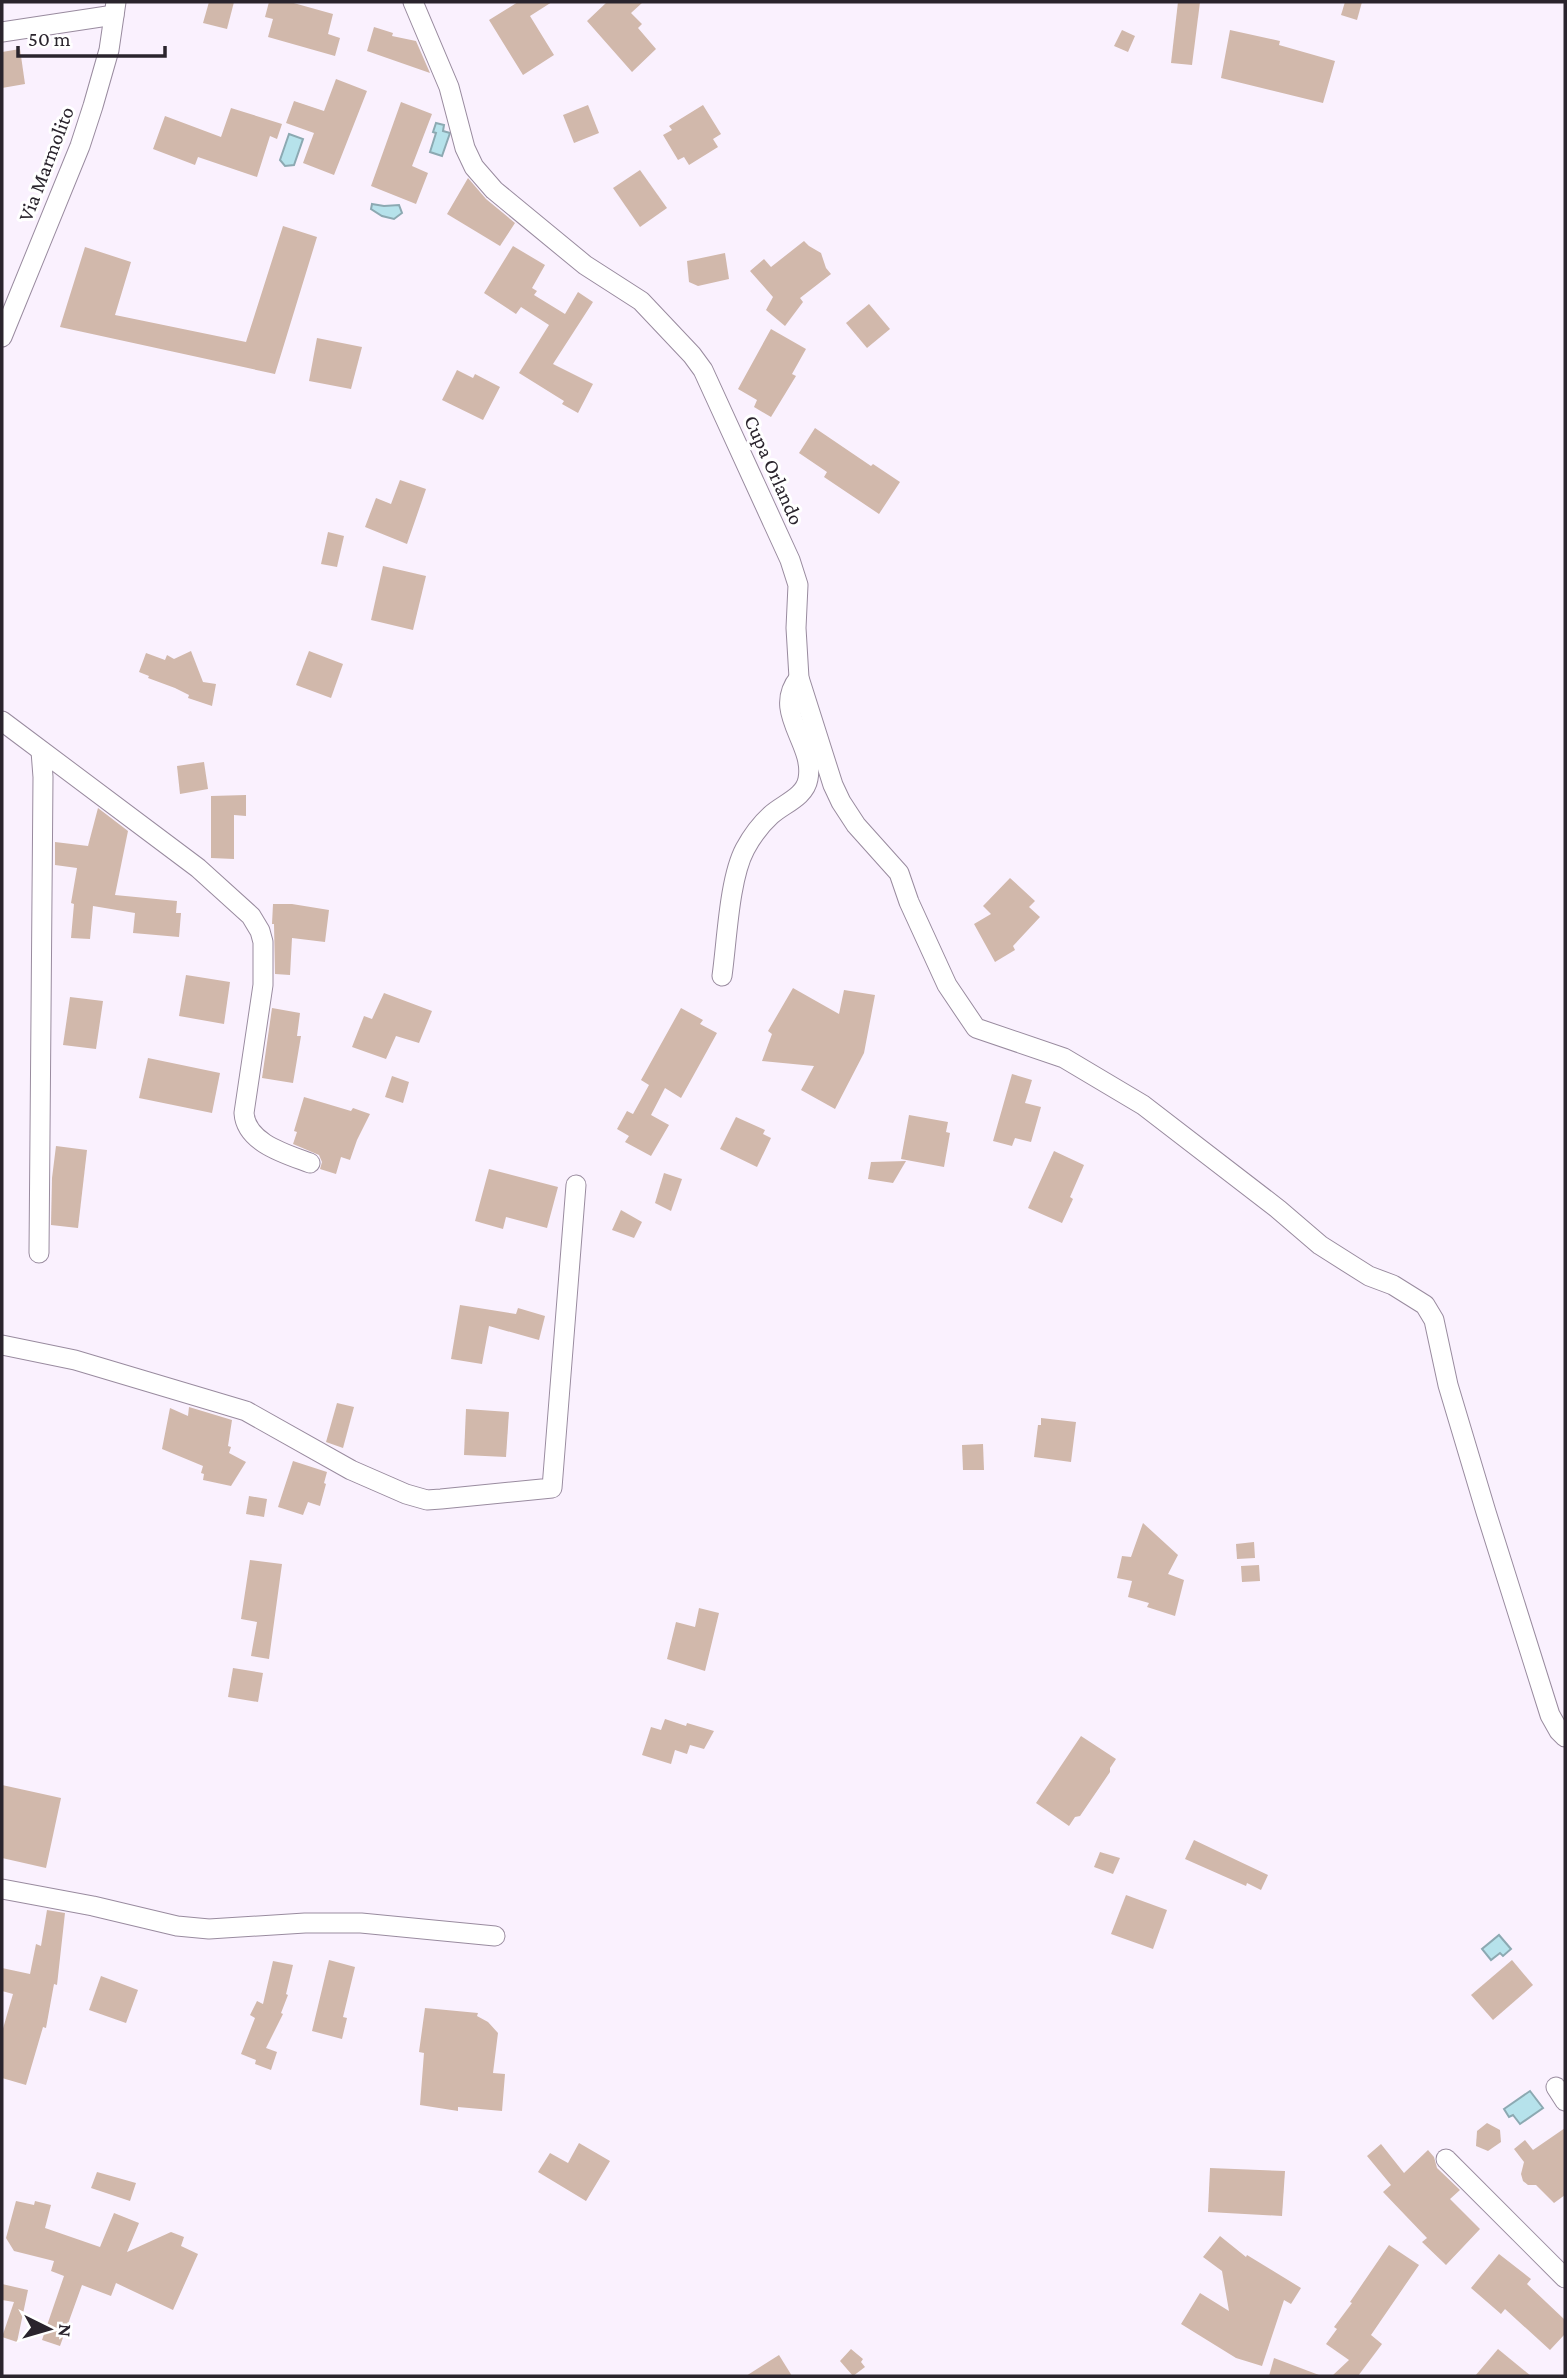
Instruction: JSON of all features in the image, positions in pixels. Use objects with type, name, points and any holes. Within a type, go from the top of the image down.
[{"type":"street","name":"Cupa Orlando","points":[[413,2],[449,87],[465,148],[474,167],[494,190],[585,265],[641,301],[704,370],[790,560],[798,585],[796,628],[799,678],[833,785],[856,825],[899,873],[909,902],[947,985],[976,1028],[1064,1058],[1143,1105],[1278,1209],[1320,1245],[1369,1276],[1402,1290],[1425,1305],[1434,1320],[1448,1385],[1550,1715],[1565,1737]]},
{"type":"street","points":[[2,32],[115,8]]},
{"type":"street","name":"Via Marmolito","points":[[2,337],[80,146],[109,50],[115,8]]},
{"type":"street","points":[[722,976],[735,885],[743,852],[756,830],[773,813],[805,790],[809,777],[808,764],[787,701],[790,688],[799,678]]},
{"type":"street","points":[[2,721],[198,867],[251,916],[263,942],[262,985],[244,1113],[245,1124],[253,1135],[286,1154],[310,1163]]},
{"type":"street","points":[[39,1253],[43,777],[41,751]]},
{"type":"street","points":[[2,1345],[75,1360],[246,1411],[351,1470],[406,1494],[427,1500],[552,1488],[576,1185]]},
{"type":"street","points":[[2,1889],[93,1906],[177,1926],[209,1929],[305,1923],[361,1923],[495,1936]]},
{"type":"street","points":[[1446,2159],[1565,2278]]},
{"type":"water","points":[[436,123],[444,125],[443,131],[450,133],[442,156],[430,152]]},
{"type":"water","points":[[289,134],[303,139],[294,165],[285,166],[280,160]]},
{"type":"water","points":[[372,204],[399,205],[402,213],[394,219],[382,216],[371,209]]},
{"type":"water","points":[[1499,1935],[1511,1949],[1503,1956],[1500,1953],[1491,1960],[1482,1949]]},
{"type":"water","points":[[1530,2091],[1543,2108],[1520,2124],[1513,2115],[1509,2117],[1504,2109]]},
{"type":"building","points":[[209,2],[234,2],[227,29],[203,23]]},
{"type":"building","points":[[269,2],[290,2],[333,14],[328,34],[340,38],[335,56],[268,37],[273,19],[265,17]]},
{"type":"building","points":[[518,2],[552,2],[530,16],[554,55],[523,75],[489,20]]},
{"type":"building","points":[[607,2],[643,2],[631,13],[642,24],[638,28],[656,49],[632,72],[587,21]]},
{"type":"building","points":[[1178,2],[1200,2],[1192,65],[1171,63]]},
{"type":"building","points":[[1345,2],[1362,2],[1357,20],[1341,15]]},
{"type":"building","points":[[374,27],[393,33],[392,36],[416,41],[430,73],[367,51]]},
{"type":"building","points":[[1122,30],[1135,36],[1128,52],[1114,46]]},
{"type":"building","points":[[1230,30],[1280,41],[1279,45],[1335,61],[1323,103],[1221,78]]},
{"type":"building","points":[[20,49],[25,84],[2,88],[2,52]]},
{"type":"building","points":[[336,79],[367,91],[334,175],[303,163],[314,133],[286,123],[294,101],[324,111]]},
{"type":"building","points":[[401,102],[432,114],[412,166],[428,173],[416,204],[371,186]]},
{"type":"building","points":[[588,105],[599,133],[574,143],[563,115]]},
{"type":"building","points":[[703,105],[721,134],[713,139],[718,147],[689,165],[684,157],[678,160],[663,135],[672,130],[669,126]]},
{"type":"building","points":[[231,108],[282,124],[277,139],[270,136],[257,177],[198,157],[195,165],[153,149],[165,116],[221,137]]},
{"type":"building","points":[[640,170],[667,208],[640,227],[613,188]]},
{"type":"building","points":[[468,178],[486,199],[515,223],[500,246],[447,214]]},
{"type":"building","points":[[283,226],[317,237],[275,374],[60,327],[85,247],[131,262],[115,315],[246,342]]},
{"type":"building","points":[[804,241],[821,253],[831,274],[800,298],[803,302],[785,326],[766,310],[773,297],[750,271],[764,259],[771,267]]},
{"type":"building","points":[[513,246],[545,265],[532,288],[537,291],[534,295],[565,314],[578,292],[593,302],[553,364],[593,384],[578,413],[519,373],[549,325],[521,307],[516,314],[484,293]]},
{"type":"building","points":[[725,253],[729,279],[698,286],[689,282],[687,261]]},
{"type":"building","points":[[869,304],[890,329],[867,348],[846,323]]},
{"type":"building","points":[[771,329],[806,349],[792,374],[796,376],[771,417],[754,407],[757,400],[738,389]]},
{"type":"building","points":[[317,338],[362,347],[351,389],[309,381]]},
{"type":"building","points":[[457,370],[473,378],[475,374],[500,387],[483,420],[442,400]]},
{"type":"building","points":[[815,428],[900,482],[879,514],[824,477],[827,472],[799,453]]},
{"type":"building","points":[[400,480],[426,489],[407,544],[365,527],[376,498],[391,504]]},
{"type":"building","points":[[328,532],[344,536],[337,567],[321,564]]},
{"type":"building","points":[[383,566],[426,576],[413,630],[371,620]]},
{"type":"building","points":[[191,651],[203,682],[216,684],[212,706],[188,698],[189,695],[139,672],[146,653],[165,660],[167,655],[174,659]]},
{"type":"building","points":[[309,651],[343,664],[331,698],[296,685]]},
{"type":"building","points":[[204,762],[208,789],[180,794],[177,766]]},
{"type":"building","points":[[246,795],[246,816],[234,815],[234,859],[211,858],[211,796]]},
{"type":"building","points":[[98,808],[128,831],[115,895],[177,901],[176,913],[181,913],[179,937],[133,933],[135,913],[93,906],[90,939],[71,938],[74,904],[71,903],[77,868],[55,865],[55,842],[88,846]]},
{"type":"building","points":[[1010,878],[1035,901],[1029,907],[1040,917],[1013,946],[1015,950],[995,962],[974,924],[991,914],[983,906]]},
{"type":"building","points":[[273,904],[329,910],[325,942],[292,938],[290,975],[275,974]]},
{"type":"building","points":[[186,975],[230,982],[224,1024],[179,1016]]},
{"type":"building","points":[[793,988],[839,1014],[844,990],[875,995],[864,1053],[835,1109],[801,1090],[814,1066],[762,1061],[772,1034],[768,1031]]},
{"type":"building","points":[[384,993],[432,1011],[419,1043],[396,1036],[386,1059],[352,1047],[364,1016],[372,1019]]},
{"type":"building","points":[[70,997],[103,1001],[96,1049],[63,1045]]},
{"type":"building","points":[[272,1008],[300,1013],[297,1036],[301,1036],[293,1083],[262,1078]]},
{"type":"building","points":[[681,1008],[703,1020],[700,1024],[717,1033],[681,1098],[665,1088],[651,1115],[669,1125],[651,1156],[625,1142],[629,1136],[617,1129],[627,1111],[633,1114],[649,1085],[641,1080]]},
{"type":"building","points":[[148,1058],[220,1073],[212,1113],[139,1098]]},
{"type":"building","points":[[1012,1074],[1032,1080],[1025,1103],[1041,1107],[1031,1142],[1015,1138],[1012,1146],[993,1141]]},
{"type":"building","points":[[392,1076],[409,1082],[403,1103],[385,1097]]},
{"type":"building","points":[[304,1097],[370,1114],[350,1160],[341,1157],[336,1174],[320,1169],[322,1162],[319,1155],[293,1144]]},
{"type":"building","points":[[909,1115],[948,1122],[946,1132],[950,1133],[944,1167],[901,1159]]},
{"type":"building","points":[[736,1117],[765,1130],[763,1134],[771,1138],[757,1167],[720,1149]]},
{"type":"building","points":[[56,1146],[87,1150],[78,1228],[51,1225]]},
{"type":"building","points":[[1054,1151],[1084,1165],[1062,1223],[1028,1208]]},
{"type":"building","points":[[906,1161],[893,1183],[868,1179],[871,1162]]},
{"type":"building","points":[[489,1169],[558,1187],[547,1228],[506,1217],[503,1229],[475,1221]]},
{"type":"building","points":[[664,1173],[682,1179],[671,1211],[655,1203]]},
{"type":"building","points":[[621,1210],[642,1222],[634,1238],[612,1230]]},
{"type":"building","points":[[460,1305],[516,1314],[518,1308],[545,1316],[539,1340],[489,1326],[482,1364],[451,1359]]},
{"type":"building","points":[[337,1403],[354,1407],[343,1448],[326,1442]]},
{"type":"building","points":[[189,1407],[232,1420],[229,1453],[246,1462],[231,1486],[203,1480],[203,1466],[162,1449],[170,1408],[188,1416]]},
{"type":"building","points":[[466,1409],[509,1412],[506,1457],[464,1455]]},
{"type":"building","points":[[1041,1418],[1076,1422],[1071,1462],[1034,1457]]},
{"type":"building","points":[[983,1444],[984,1470],[963,1470],[962,1445]]},
{"type":"building","points":[[293,1461],[327,1472],[320,1506],[308,1502],[303,1515],[278,1507]]},
{"type":"building","points":[[249,1496],[267,1499],[264,1517],[246,1514]]},
{"type":"building","points":[[1143,1523],[1178,1555],[1168,1574],[1184,1580],[1175,1616],[1147,1607],[1149,1603],[1128,1597],[1132,1581],[1117,1578],[1122,1556],[1131,1557]]},
{"type":"building","points":[[1254,1542],[1255,1558],[1237,1559],[1236,1544]]},
{"type":"building","points":[[250,1560],[282,1564],[269,1659],[251,1656],[257,1622],[241,1619]]},
{"type":"building","points":[[1259,1565],[1260,1581],[1242,1582],[1241,1566]]},
{"type":"building","points":[[699,1608],[719,1613],[705,1671],[667,1659],[676,1622],[695,1627]]},
{"type":"building","points":[[233,1668],[263,1673],[258,1702],[228,1697]]},
{"type":"building","points":[[665,1719],[714,1731],[704,1749],[690,1745],[687,1754],[675,1750],[671,1764],[642,1755],[651,1727],[661,1730]]},
{"type":"building","points":[[1081,1736],[1116,1759],[1080,1816],[1075,1817],[1069,1826],[1036,1803]]},
{"type":"building","points":[[2,1785],[61,1798],[46,1868],[2,1858]]},
{"type":"building","points":[[1194,1840],[1268,1875],[1261,1890],[1185,1859]]},
{"type":"building","points":[[1100,1852],[1120,1858],[1113,1874],[1094,1867]]},
{"type":"building","points":[[1126,1895],[1167,1910],[1153,1949],[1111,1934]]},
{"type":"building","points":[[47,1910],[65,1913],[57,1985],[54,1984],[46,2028],[43,2027],[26,2085],[2,2078],[2,2032],[13,1994],[2,1991],[2,1968],[30,1974],[36,1944],[41,1946]]},
{"type":"building","points":[[329,1960],[355,1967],[343,2017],[347,2018],[342,2039],[312,2031]]},
{"type":"building","points":[[1512,1960],[1533,1985],[1493,2020],[1471,1995]]},
{"type":"building","points":[[273,1961],[293,1965],[286,1994],[288,1995],[281,2013],[283,2014],[266,2048],[277,2052],[271,2070],[255,2064],[256,2060],[241,2054],[255,2018],[250,2015],[257,2001],[263,2004]]},
{"type":"building","points":[[101,1976],[138,1990],[126,2023],[89,2010]]},
{"type":"building","points":[[425,2008],[478,2013],[477,2016],[488,2022],[498,2033],[493,2073],[505,2074],[502,2111],[458,2107],[458,2111],[420,2105],[424,2053],[419,2052]]},
{"type":"building","points":[[1487,2123],[1500,2130],[1501,2142],[1488,2151],[1476,2146],[1477,2131]]},
{"type":"building","points":[[1565,2128],[1565,2195],[1554,2203],[1536,2185],[1528,2185],[1523,2181],[1521,2174],[1524,2162],[1514,2149],[1525,2140],[1533,2150]]},
{"type":"building","points":[[579,2143],[610,2161],[586,2201],[538,2172],[550,2153],[568,2163]]},
{"type":"building","points":[[1381,2144],[1404,2173],[1428,2150],[1434,2157],[1437,2168],[1460,2190],[1450,2199],[1480,2229],[1446,2265],[1422,2242],[1427,2238],[1383,2192],[1391,2185],[1367,2156]]},
{"type":"building","points":[[1210,2168],[1285,2171],[1282,2216],[1208,2212]]},
{"type":"building","points":[[97,2172],[136,2183],[130,2201],[91,2188]]},
{"type":"building","points":[[16,2201],[34,2205],[35,2201],[51,2205],[45,2228],[100,2247],[114,2213],[139,2223],[127,2252],[171,2232],[184,2237],[181,2246],[198,2254],[173,2310],[116,2283],[111,2296],[82,2285],[60,2346],[42,2340],[64,2276],[51,2271],[54,2261],[14,2251],[6,2238]]},
{"type":"building","points":[[1220,2236],[1246,2257],[1247,2255],[1301,2288],[1291,2304],[1284,2300],[1262,2366],[1236,2358],[1181,2324],[1200,2293],[1229,2311],[1222,2271],[1203,2257]]},
{"type":"building","points":[[1389,2245],[1419,2265],[1371,2335],[1382,2344],[1358,2376],[1332,2376],[1349,2360],[1326,2344],[1337,2329],[1334,2327]]},
{"type":"building","points":[[1499,2254],[1531,2279],[1527,2284],[1565,2320],[1565,2334],[1550,2350],[1505,2309],[1501,2314],[1471,2288]]},
{"type":"building","points":[[2,2284],[28,2290],[17,2342],[2,2337],[14,2302],[2,2300]]},
{"type":"building","points":[[851,2349],[863,2359],[861,2362],[865,2367],[853,2376],[840,2361]]},
{"type":"building","points":[[1498,2349],[1531,2376],[1475,2376]]},
{"type":"building","points":[[779,2355],[792,2376],[746,2376]]},
{"type":"building","points":[[1274,2358],[1319,2375],[1269,2376]]}]
